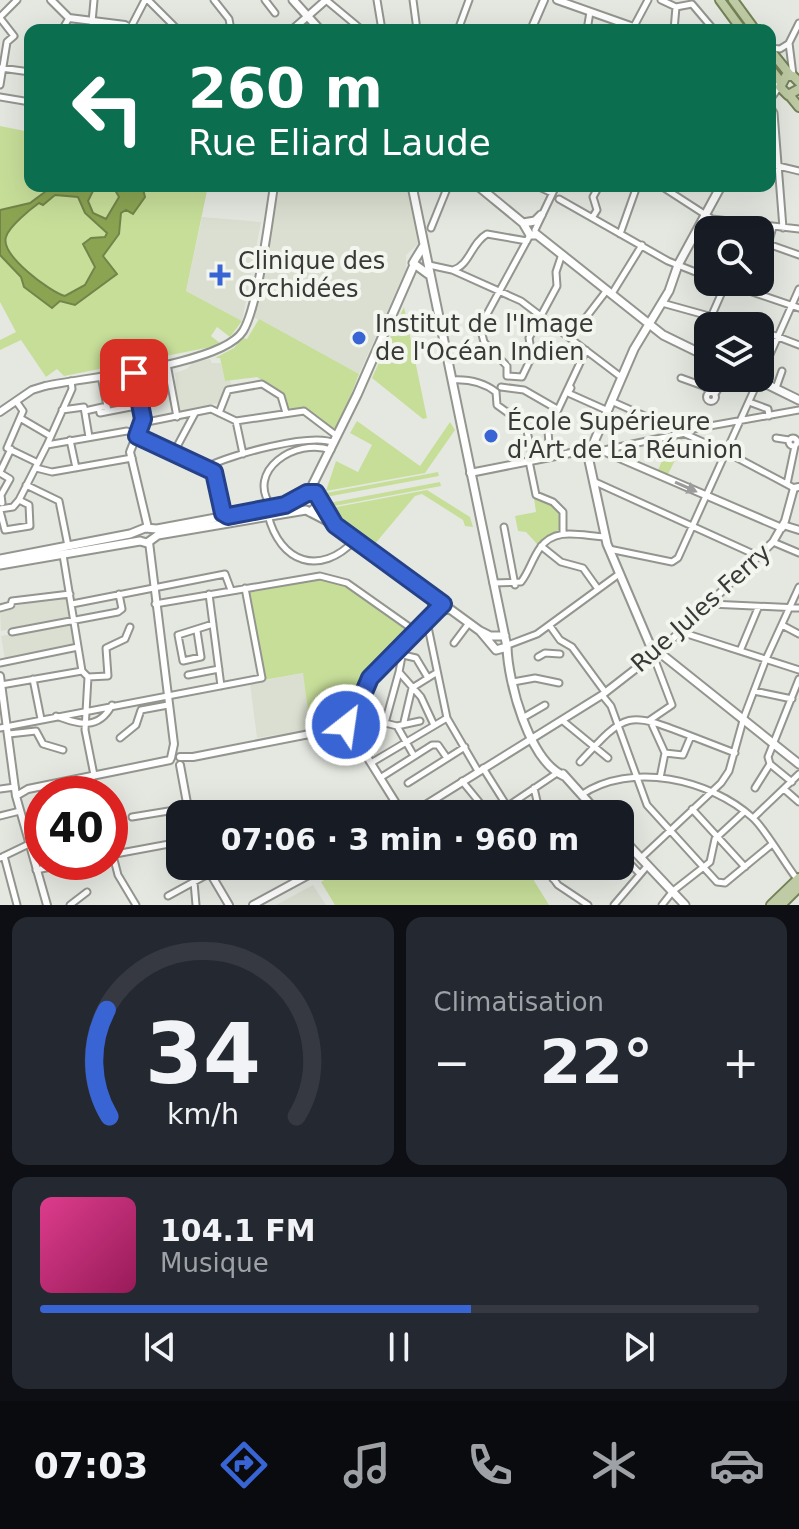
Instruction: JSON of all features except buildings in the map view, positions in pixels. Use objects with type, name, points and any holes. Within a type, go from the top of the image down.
[{"type":"main road","points":[[293,0],[315,24]]},
{"type":"main road","points":[[720,0],[738,24]]},
{"type":"main road","points":[[733,0],[751,24]]},
{"type":"main road","points":[[776,56],[796,79]]},
{"type":"main road","points":[[776,76],[799,107]]},
{"type":"main road","points":[[780,82],[796,79]]},
{"type":"main road","points":[[776,90],[780,82]]},
{"type":"main road","points":[[776,100],[799,89]]},
{"type":"main road","points":[[413,192],[493,583],[500,635],[507,649],[519,704],[535,737],[560,774],[586,800]]},
{"type":"main road","points":[[485,192],[532,234],[563,253],[611,290],[663,335],[694,350]]},
{"type":"main road","points":[[718,192],[621,377],[588,449],[592,481],[598,490],[609,549],[656,653],[744,717],[799,764]]},
{"type":"main road","points":[[523,223],[535,221],[541,215]]},
{"type":"main road","points":[[0,565],[147,541],[270,511],[304,495],[326,461],[410,279],[426,264]]},
{"type":"main road","points":[[776,388],[799,400]]},
{"type":"main road","points":[[308,511],[320,501],[326,461]]},
{"type":"main road","points":[[304,495],[320,501],[335,525]]},
{"type":"main road","points":[[304,495],[308,511]]},
{"type":"main road","points":[[0,559],[68,542],[222,515],[308,511],[335,525],[432,596],[442,608],[480,631],[492,646],[507,649]]},
{"type":"main road","points":[[144,528],[147,541]]},
{"type":"main road","points":[[144,528],[147,541]]},
{"type":"main road","points":[[432,596],[442,608]]},
{"type":"main road","points":[[480,631],[500,635]]},
{"type":"main road","points":[[492,646],[500,635]]},
{"type":"main road","points":[[519,704],[535,737]]},
{"type":"main road","points":[[634,851],[685,905]]},
{"type":"main road","points":[[771,905],[799,882]]},
{"type":"main road","points":[[781,905],[799,882]]},
{"type":"street","points":[[0,85],[7,42],[14,36],[0,17],[17,0]]},
{"type":"street","points":[[51,0],[69,18],[103,24]]},
{"type":"street","points":[[92,22],[94,0]]},
{"type":"street","points":[[134,24],[146,0],[172,24]]},
{"type":"street","points":[[214,0],[230,24]]},
{"type":"street","points":[[265,0],[275,13]]},
{"type":"street","points":[[299,24],[326,0],[355,24]]},
{"type":"street","points":[[377,0],[381,24]]},
{"type":"street","points":[[413,0],[416,24]]},
{"type":"street","points":[[460,24],[469,0]]},
{"type":"street","points":[[534,24],[544,0]]},
{"type":"street","points":[[557,0],[570,2],[620,24]]},
{"type":"street","points":[[636,24],[648,0]]},
{"type":"street","points":[[661,0],[676,7],[692,4],[709,24]]},
{"type":"street","points":[[675,24],[676,7]]},
{"type":"street","points":[[588,24],[590,12]]},
{"type":"street","points":[[66,24],[69,18]]},
{"type":"street","points":[[776,49],[789,43],[799,23]]},
{"type":"street","points":[[789,43],[796,79]]},
{"type":"street","points":[[2,68],[24,71]]},
{"type":"street","points":[[0,97],[24,101]]},
{"type":"street","points":[[776,166],[799,171]]},
{"type":"street","points":[[776,184],[783,228]]},
{"type":"street","points":[[0,412],[32,390],[220,351],[244,330],[251,310],[273,192]]},
{"type":"street","points":[[431,228],[446,192]]},
{"type":"street","points":[[552,192],[480,331],[484,342],[506,364],[507,376],[498,390],[497,405],[526,426],[535,491],[538,497],[561,509],[565,520],[563,532]]},
{"type":"street","points":[[556,192],[559,199],[592,218],[694,271]]},
{"type":"street","points":[[592,218],[597,210],[593,197],[596,192]]},
{"type":"street","points":[[620,234],[635,192]]},
{"type":"street","points":[[670,192],[705,215]]},
{"type":"street","points":[[547,203],[559,199]]},
{"type":"street","points":[[774,227],[799,229]]},
{"type":"street","points":[[452,270],[462,267],[478,240],[487,234],[532,234]]},
{"type":"street","points":[[571,337],[611,290],[642,245]]},
{"type":"street","points":[[774,246],[799,255]]},
{"type":"street","points":[[507,376],[522,377],[532,356],[529,338],[557,286],[556,272],[563,253]]},
{"type":"street","points":[[426,264],[452,270],[502,291],[540,313],[621,377]]},
{"type":"street","points":[[774,346],[796,306],[799,289]]},
{"type":"street","points":[[765,296],[796,306]]},
{"type":"street","points":[[662,303],[694,312]]},
{"type":"street","points":[[774,334],[799,345]]},
{"type":"street","points":[[550,457],[547,436],[586,350]]},
{"type":"street","points":[[167,363],[177,417]]},
{"type":"street","points":[[133,370],[142,423],[131,449],[144,528]]},
{"type":"street","points":[[776,388],[782,371]]},
{"type":"street","points":[[101,376],[107,409]]},
{"type":"street","points":[[681,378],[694,383]]},
{"type":"street","points":[[451,380],[467,380],[498,390],[524,390],[557,409]]},
{"type":"street","points":[[0,507],[19,500],[72,389],[71,381]]},
{"type":"street","points":[[573,382],[568,393],[606,410]]},
{"type":"street","points":[[219,413],[228,390],[262,384],[281,396],[286,413]]},
{"type":"street","points":[[609,549],[676,561],[728,453],[753,392]]},
{"type":"street","points":[[16,401],[23,410],[0,472],[10,479],[1,495],[5,530],[30,526],[29,505],[19,500]]},
{"type":"street","points":[[610,401],[728,453],[793,487],[795,446],[789,440],[776,438]]},
{"type":"street","points":[[749,402],[768,409],[769,416]]},
{"type":"street","points":[[85,411],[141,405]]},
{"type":"street","points":[[62,410],[84,407],[89,437]]},
{"type":"street","points":[[142,423],[211,409],[236,421],[306,411],[334,443]]},
{"type":"street","points":[[676,430],[799,410]]},
{"type":"street","points":[[173,454],[195,413]]},
{"type":"street","points":[[20,418],[49,435]]},
{"type":"street","points":[[236,421],[243,454]]},
{"type":"street","points":[[470,473],[588,449],[604,450],[697,429]]},
{"type":"street","points":[[47,445],[124,431],[137,436],[214,472],[222,515]]},
{"type":"street","points":[[206,468],[243,454],[323,439],[334,443]]},
{"type":"street","points":[[70,440],[76,468]]},
{"type":"street","points":[[334,443],[304,447],[280,457],[266,480],[265,494],[282,546],[303,560],[328,559],[355,540]]},
{"type":"street","points":[[0,464],[9,449]]},
{"type":"street","points":[[9,449],[52,472],[132,458]]},
{"type":"street","points":[[604,450],[707,497],[782,527],[799,530]]},
{"type":"street","points":[[26,485],[59,501],[68,542]]},
{"type":"street","name":"Rue Jules Ferry","points":[[430,800],[604,694],[681,632],[773,542],[782,527],[793,487]]},
{"type":"street","points":[[598,490],[693,524],[758,556]]},
{"type":"street","points":[[504,527],[515,585]]},
{"type":"street","points":[[493,583],[515,585],[525,578],[541,546],[563,532],[605,537]]},
{"type":"street","points":[[147,541],[175,760],[185,800]]},
{"type":"street","points":[[773,542],[799,553]]},
{"type":"street","points":[[541,546],[561,562],[583,568],[598,590]]},
{"type":"street","points":[[63,554],[82,671],[88,677],[108,676],[106,648],[125,639],[130,627]]},
{"type":"street","points":[[72,604],[227,574],[231,590]]},
{"type":"street","points":[[507,649],[550,626],[619,574]]},
{"type":"street","points":[[155,604],[310,576],[332,577],[354,587],[415,631]]},
{"type":"street","points":[[641,858],[729,771],[744,717],[766,659],[799,587]]},
{"type":"street","points":[[5,730],[85,709],[262,678],[245,588]]},
{"type":"street","points":[[0,608],[11,605],[12,601],[70,594]]},
{"type":"street","points":[[12,632],[120,612],[119,594]]},
{"type":"street","points":[[209,594],[221,686]]},
{"type":"street","points":[[710,604],[799,608]]},
{"type":"street","points":[[348,730],[370,678],[399,646],[442,608]]},
{"type":"street","points":[[740,651],[758,608]]},
{"type":"street","points":[[423,623],[428,627],[447,718],[502,800]]},
{"type":"street","points":[[454,643],[469,623]]},
{"type":"street","points":[[197,631],[201,657],[183,661],[178,635],[213,624]]},
{"type":"street","points":[[782,625],[799,634]]},
{"type":"street","points":[[550,626],[558,638],[572,647],[611,706],[647,805],[720,884],[771,845]]},
{"type":"street","points":[[681,632],[799,670]]},
{"type":"street","points":[[538,657],[557,653],[558,638]]},
{"type":"street","points":[[399,646],[403,655],[385,723],[397,726],[404,722],[420,721]]},
{"type":"street","points":[[0,663],[78,647]]},
{"type":"street","points":[[650,720],[672,705],[656,653]]},
{"type":"street","points":[[403,655],[416,658],[428,678]]},
{"type":"street","points":[[188,675],[219,669]]},
{"type":"street","points":[[1,685],[82,671]]},
{"type":"street","points":[[399,672],[425,704],[434,725]]},
{"type":"street","points":[[404,722],[412,688],[436,673]]},
{"type":"street","points":[[0,676],[5,730],[24,826]]},
{"type":"street","points":[[88,677],[85,725],[93,776],[348,730]]},
{"type":"street","points":[[513,682],[535,678],[559,683]]},
{"type":"street","points":[[33,679],[41,719]]},
{"type":"street","points":[[792,782],[770,764],[768,757],[799,679]]},
{"type":"street","points":[[754,691],[792,699]]},
{"type":"street","points":[[55,716],[85,725],[104,717],[112,704]]},
{"type":"street","points":[[120,738],[136,725],[141,710],[168,705]]},
{"type":"street","points":[[526,716],[545,705]]},
{"type":"street","points":[[371,763],[447,718]]},
{"type":"street","points":[[580,762],[616,724],[632,718],[650,720],[735,753]]},
{"type":"street","points":[[650,720],[665,753],[660,778]]},
{"type":"street","points":[[563,721],[608,758]]},
{"type":"street","points":[[397,726],[415,756]]},
{"type":"street","points":[[5,730],[36,731],[43,744],[63,750]]},
{"type":"street","points":[[348,730],[396,800]]},
{"type":"street","points":[[665,753],[683,755],[691,736]]},
{"type":"street","points":[[0,747],[10,745]]},
{"type":"street","points":[[380,778],[432,745],[438,745],[447,758]]},
{"type":"street","points":[[408,783],[465,747]]},
{"type":"street","points":[[755,788],[770,764]]},
{"type":"street","points":[[515,800],[560,774]]},
{"type":"street","points":[[753,818],[799,774]]},
{"type":"street","points":[[581,795],[607,780],[635,776],[660,778],[711,791],[753,818],[799,882]]},
{"type":"street","points":[[14,779],[24,786]]},
{"type":"street","points":[[461,781],[477,800]]},
{"type":"street","points":[[0,789],[15,787]]},
{"type":"street","points":[[534,788],[537,800]]},
{"type":"street","points":[[784,789],[799,802]]},
{"type":"street","points":[[16,796],[24,791]]},
{"type":"street","points":[[692,809],[745,867]]},
{"type":"street","points":[[0,816],[20,811]]},
{"type":"street","points":[[132,817],[166,813]]},
{"type":"street","points":[[662,905],[673,891],[712,859],[717,837],[743,813]]},
{"type":"street","points":[[128,852],[166,845]]},
{"type":"street","points":[[17,905],[2,857],[24,846]]},
{"type":"street","points":[[614,905],[648,865]]},
{"type":"street","points":[[634,868],[639,873]]},
{"type":"street","points":[[38,880],[44,904]]},
{"type":"street","points":[[121,880],[136,905]]},
{"type":"street","points":[[214,880],[229,905]]},
{"type":"street","points":[[253,905],[299,880]]},
{"type":"street","points":[[554,880],[588,905]]},
{"type":"street","points":[[168,896],[194,882],[196,905]]},
{"type":"street","points":[[70,905],[87,892]]},
{"type":"shaded area","points":[[0,126],[24,131],[24,192],[207,192],[186,291],[242,321],[230,337],[217,327],[211,336],[221,344],[216,346],[64,376],[57,369],[46,377],[21,340],[0,350],[0,340],[16,332],[0,302]]},
{"type":"shaded area","points":[[45,192],[92,192],[88,201],[93,213],[106,219],[119,197],[116,192],[144,192],[145,197],[133,214],[126,210],[121,213],[119,234],[103,256],[117,274],[75,305],[60,301],[52,308],[24,287],[21,277],[0,255],[0,210],[30,203]],"holes":[[[55,195],[78,197],[85,213],[107,233],[105,237],[91,238],[83,244],[95,267],[85,285],[65,296],[49,288],[18,263],[6,245],[6,237],[16,223],[39,203],[43,205]]]},
{"type":"shaded area","points":[[275,192],[408,192],[418,244],[406,255],[406,269],[359,374],[251,316]]},
{"type":"shaded area","name":"Clinique des Orchidées","points":[[202,217],[261,222],[242,321],[186,291]]},
{"type":"shaded area","points":[[404,307],[427,418],[423,419],[372,378]]},
{"type":"shaded area","points":[[259,319],[359,374],[337,431],[305,409],[289,411],[283,395],[257,377],[225,381],[220,358],[215,358],[234,348],[243,338],[247,339]]},
{"type":"shaded area","points":[[210,359],[212,363],[221,363],[225,381],[230,380],[232,388],[220,406],[219,403],[192,408],[192,412],[179,414],[172,381],[176,380],[175,373],[187,369],[193,362]]},
{"type":"shaded area","points":[[357,421],[420,466],[450,422],[455,430],[425,473],[326,491],[336,461],[358,472],[372,445],[350,433]]},
{"type":"shaded area","points":[[682,439],[683,445],[668,474],[658,470],[670,442]]},
{"type":"shaded area","points":[[438,472],[439,476],[326,497],[326,493]]},
{"type":"shaded area","points":[[440,482],[441,486],[329,507],[329,503]]},
{"type":"shaded area","points":[[427,490],[470,517],[473,527],[465,526],[463,520],[422,494],[415,496],[374,545],[341,521],[331,508]]},
{"type":"shaded area","points":[[534,498],[554,506],[562,520],[560,529],[538,545],[526,532],[518,531],[515,516],[536,512]]},
{"type":"shaded area","points":[[311,578],[337,584],[360,595],[403,626],[406,633],[370,674],[348,721],[339,728],[311,733],[303,673],[264,680],[249,591]]},
{"type":"shaded area","points":[[68,595],[72,618],[1,631],[0,609]]},
{"type":"shaded area","points":[[72,623],[77,647],[5,660],[1,636]]},
{"type":"shaded area","points":[[304,673],[310,729],[257,738],[250,683]]},
{"type":"shaded area","points":[[534,880],[549,905],[335,905],[321,882]]},
{"type":"shaded area","points":[[313,885],[326,905],[276,905]]},
{"type":"place","name":"Clinique des Orchidées","points":[[220,275]]},
{"type":"place","name":"Institut de l'Image de l'Océan Indien","points":[[359,338]]},
{"type":"place","name":"École Supérieure d'Art de La Réunion","points":[[491,436]]},
{"type":"route","points":[[134,373],[143,419],[137,436],[214,472],[223,513],[228,516],[285,505],[307,493],[316,493],[335,525],[443,604],[370,678],[353,718],[353,726],[346,725]]}]
